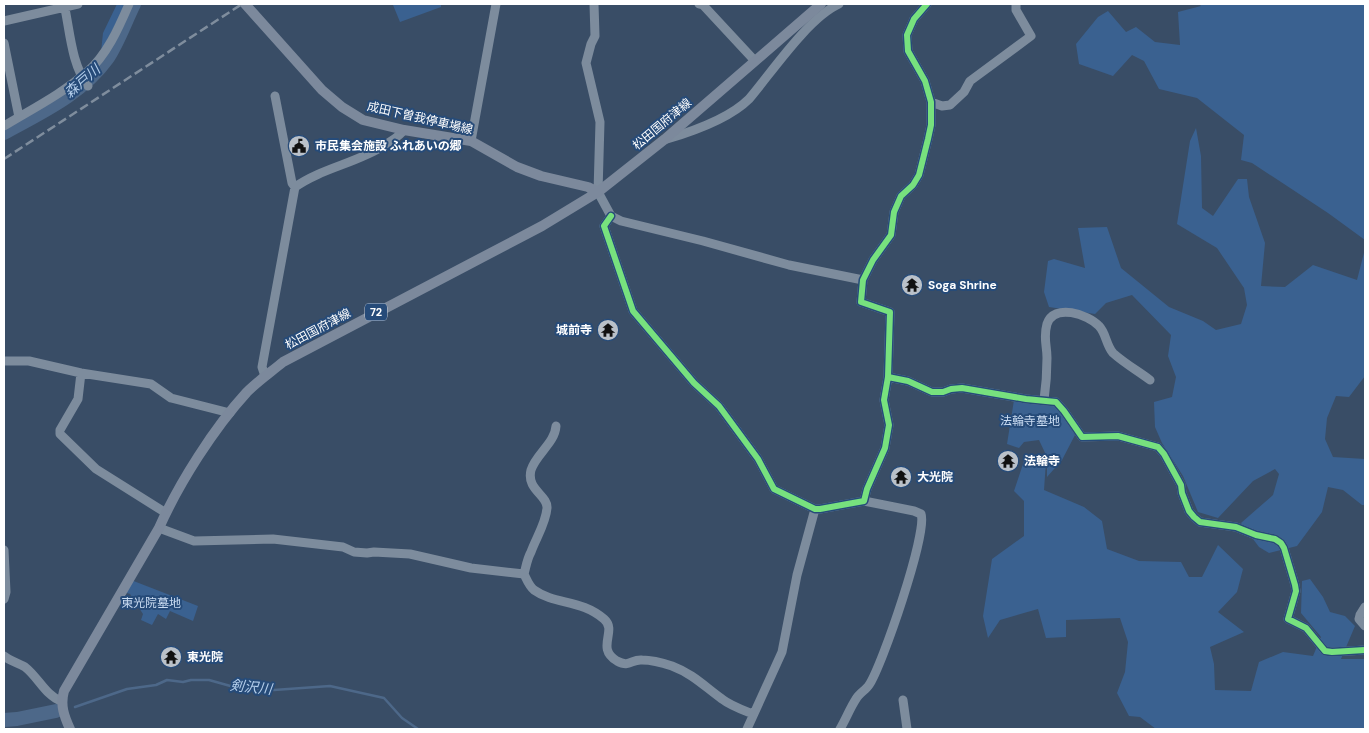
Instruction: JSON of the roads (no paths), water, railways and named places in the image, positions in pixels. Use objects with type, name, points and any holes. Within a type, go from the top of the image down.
[{"type":"main road","name":"成田下曽我停車場線","points":[[245,4],[322,90],[342,107],[363,120],[404,130],[471,141],[517,167],[541,176],[598,192]]},
{"type":"main road","name":"松田国府津線","points":[[61,701],[64,690],[159,528],[193,464],[230,413],[265,376],[283,362],[542,226],[598,192],[665,139],[821,4]]},
{"type":"main road","points":[[61,701],[64,716],[70,729]]},
{"type":"street","points":[[4,20],[64,5],[78,4]]},
{"type":"street","points":[[4,126],[67,88],[84,81],[107,46],[129,4]]},
{"type":"street","points":[[471,141],[496,4]]},
{"type":"street","points":[[594,4],[595,36],[586,63],[600,122],[598,192],[611,216],[621,221],[789,265],[863,280]]},
{"type":"street","points":[[699,4],[703,5],[755,61]]},
{"type":"street","points":[[665,139],[691,132],[740,108],[749,100],[807,29],[827,11],[839,4]]},
{"type":"street","points":[[864,501],[885,448],[889,425],[884,400],[888,377],[890,312],[861,302],[863,280],[873,260],[890,235],[894,212],[901,196],[913,185],[919,175],[931,125],[931,102],[925,81],[908,51],[907,35],[914,19],[927,4]]},
{"type":"street","points":[[931,102],[942,106],[950,105],[964,92],[970,81],[1032,36],[1016,10],[1016,4]]},
{"type":"street","points":[[64,5],[84,81]]},
{"type":"street","points":[[4,44],[20,117]]},
{"type":"street","points":[[265,376],[262,367],[295,187],[292,183],[275,96]]},
{"type":"street","points":[[295,187],[306,180],[372,154],[400,135],[404,130]]},
{"type":"street","points":[[611,216],[604,226],[633,311],[694,383],[719,406],[758,459],[774,489],[820,509],[864,501],[921,514],[923,520],[920,538],[888,642],[869,686],[856,697],[840,729]]},
{"type":"street","points":[[1044,400],[1047,373],[1047,353],[1044,340],[1048,321],[1058,312],[1066,311],[1094,322],[1101,328],[1108,347],[1114,354],[1150,380]]},
{"type":"street","points":[[4,361],[29,361],[81,373],[151,384],[171,398],[230,413]]},
{"type":"street","points":[[81,373],[78,399],[60,430],[60,434],[96,469],[166,513]]},
{"type":"street","points":[[888,377],[908,381],[932,392],[962,388],[1056,402],[1082,437],[1118,436],[1158,447],[1164,454],[1181,485],[1189,511],[1200,522],[1236,527],[1256,535],[1275,539],[1284,548],[1296,591],[1288,619],[1306,628],[1325,651],[1365,650]]},
{"type":"street","points":[[556,426],[553,436],[534,463],[531,471],[532,484],[547,503],[547,509],[524,574],[531,586],[535,591],[582,605],[604,619],[609,628],[607,652],[615,660],[629,664],[641,660],[678,669],[704,684],[723,700],[753,714]]},
{"type":"street","points":[[747,729],[782,652],[797,575],[815,508]]},
{"type":"street","points":[[159,528],[194,541],[273,539],[343,547],[354,552],[410,554],[471,568],[524,574]]},
{"type":"street","points":[[4,550],[6,592],[4,599]]},
{"type":"street","points":[[1365,607],[1359,619],[1365,626]]},
{"type":"street","points":[[4,656],[8,662],[24,666],[53,697],[61,701]]},
{"type":"street","points":[[903,700],[907,729]]},
{"type":"waterway","name":"森戸川","points":[[4,133],[60,102],[85,83],[107,59],[134,4]]},
{"type":"waterway","name":"剣沢川","points":[[75,707],[127,689],[156,685],[167,680],[183,682],[209,680],[234,687],[274,690],[330,686],[384,698],[402,718],[418,729]]},
{"type":"waterway","name":"剣沢川","points":[[4,720],[56,711]]},
{"type":"railway","points":[[4,159],[242,4]]},
{"type":"place","name":"市民集会施設 ふれあいの郷","points":[[299,146]]},
{"type":"place","name":"Soga Shrine","points":[[912,285]]},
{"type":"place","name":"城前寺","points":[[608,330]]},
{"type":"place","name":"法輪寺","points":[[1008,461]]},
{"type":"place","name":"大光院","points":[[901,477]]},
{"type":"place","name":"東光院","points":[[171,657]]},
{"type":"park label","name":"法輪寺墓地","points":[[1030,421]]},
{"type":"park label","name":"東光院墓地","points":[[151,603]]}]
